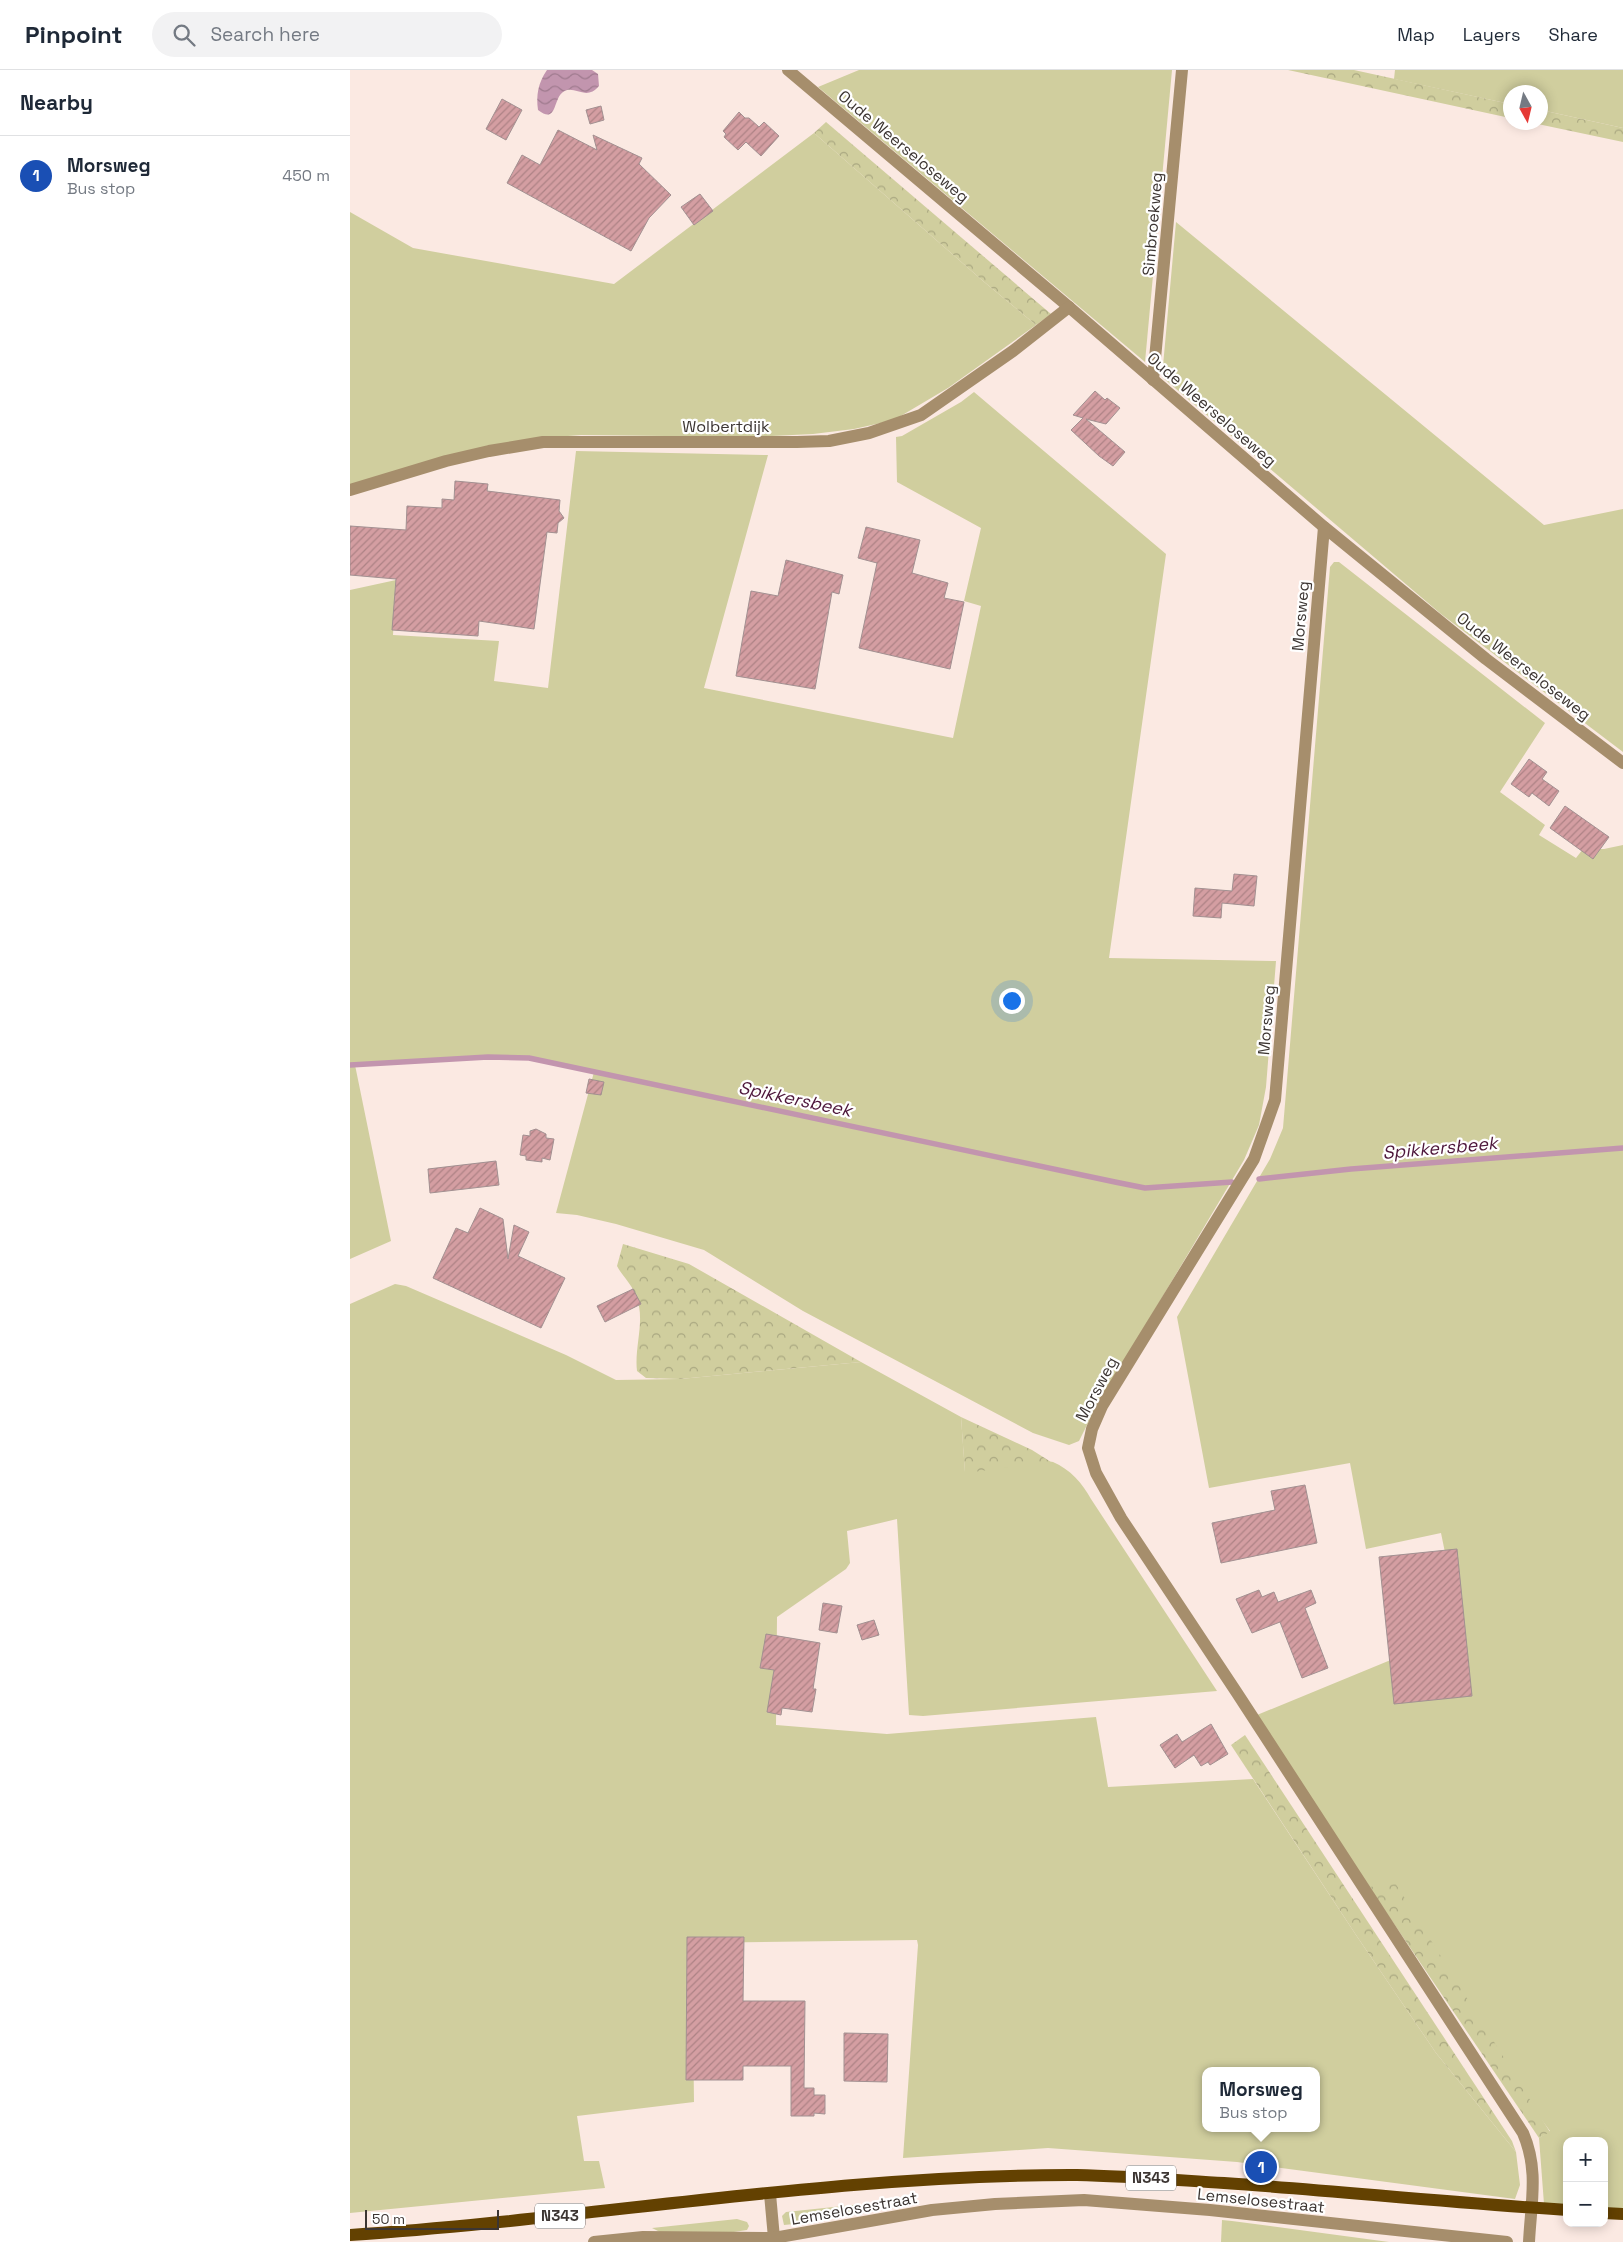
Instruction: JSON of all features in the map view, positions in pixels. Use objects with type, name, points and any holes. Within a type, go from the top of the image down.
[{"type":"main road","name":"N343","points":[[350,2235],[427,2230],[770,2194],[971,2178],[1078,2176],[1264,2186],[1563,2210]]},
{"type":"main road","points":[[1608,2213],[1623,2214]]},
{"type":"street","name":"Oude Weerseloseweg","points":[[788,70],[1069,306],[1152,380],[1324,526],[1486,659],[1623,763]]},
{"type":"street","name":"Simbroekweg","points":[[1152,380],[1160,319],[1182,70]]},
{"type":"street","name":"Wolbertdijk","points":[[350,490],[446,461],[544,442],[797,442],[829,441],[869,433],[921,415],[1013,351],[1069,306]]},
{"type":"street","name":"Morsweg","points":[[1324,526],[1275,1100],[1254,1159],[1102,1406],[1092,1429],[1088,1448],[1096,1473],[1120,1518],[1243,1701],[1523,2133],[1531,2151],[1534,2181],[1531,2208]]},
{"type":"street","name":"Lemselosestraat","points":[[770,2194],[774,2238]]},
{"type":"street","name":"Lemselosestraat","points":[[594,2242],[643,2237],[774,2238],[932,2210],[1012,2202],[1084,2200],[1210,2210],[1507,2242]]},
{"type":"street","points":[[1529,2242],[1531,2208]]},
{"type":"green space","points":[[859,70],[1172,70],[1145,362],[818,87]]},
{"type":"green space","points":[[1288,70],[1354,70],[1503,102],[1503,116]]},
{"type":"green space","points":[[1395,70],[1623,70],[1623,128],[1548,112],[1548,85],[1503,85],[1503,102],[1394,79]]},
{"type":"green space","points":[[1548,112],[1623,128],[1623,142],[1548,126]]},
{"type":"green space","points":[[826,122],[1051,314],[1036,325],[983,281],[814,133]]},
{"type":"green space","points":[[814,133],[1036,325],[948,388],[894,420],[854,429],[813,434],[749,437],[581,435],[542,438],[350,486],[350,212],[413,248],[614,284]]},
{"type":"green space","points":[[1176,222],[1544,525],[1623,509],[1623,752],[1441,614],[1162,377]]},
{"type":"green space","points":[[974,392],[1166,554],[1109,958],[1276,961],[1266,1087],[1259,1125],[1244,1160],[1092,1415],[1079,1441],[1069,1445],[1033,1433],[803,1311],[704,1250],[616,1224],[577,1215],[556,1213],[594,1072],[529,1058],[488,1057],[355,1065],[391,1241],[350,1259],[350,590],[396,580],[393,635],[499,641],[494,681],[548,688],[576,451],[768,455],[704,688],[953,738],[981,606],[964,601],[981,528],[897,482],[896,437],[902,436],[961,402]]},
{"type":"green space","points":[[1334,562],[1339,562],[1545,723],[1500,792],[1545,825],[1539,835],[1576,858],[1583,849],[1604,849],[1623,845],[1623,2208],[1608,2208],[1608,2137],[1563,2137],[1563,2205],[1544,2204],[1539,2138],[1550,2131],[1369,1887],[1257,1715],[1461,1631],[1441,1533],[1366,1549],[1350,1463],[1209,1488],[1177,1317],[1270,1159],[1283,1128],[1330,567]]},
{"type":"green space","points":[[623,1244],[689,1264],[861,1362],[680,1379],[646,1378],[637,1371],[640,1324],[639,1305],[632,1288],[617,1266]]},
{"type":"green space","points":[[395,1284],[406,1286],[566,1355],[616,1380],[680,1379],[861,1362],[961,1417],[965,1472],[1048,1462],[1053,1462],[1065,1469],[1084,1488],[1217,1691],[923,1716],[909,1715],[897,1519],[847,1531],[850,1563],[846,1569],[777,1617],[776,1725],[887,1734],[1096,1717],[1108,1787],[1253,1779],[1436,2053],[1516,2152],[1520,2185],[1515,2199],[1237,2162],[1048,2148],[903,2158],[917,1940],[692,1943],[694,2102],[577,2116],[584,2161],[599,2161],[605,2188],[350,2213],[350,1304]]},
{"type":"green space","points":[[961,1417],[1032,1450],[1051,1462],[965,1473]]},
{"type":"green space","points":[[1245,1735],[1512,2141],[1516,2152],[1436,2053],[1231,1745]]},
{"type":"green space","points":[[1396,1884],[1550,2132],[1539,2138],[1369,1887]]},
{"type":"green space","points":[[910,2199],[794,2224],[784,2225],[782,2216],[786,2212]]},
{"type":"green space","points":[[737,2219],[747,2222],[749,2226],[747,2230],[727,2233],[660,2232],[652,2228]]},
{"type":"green space","points":[[1222,2220],[1232,2221],[1389,2242],[1221,2242]]},
{"type":"water","points":[[547,70],[592,70],[598,74],[599,86],[589,93],[571,90],[563,92],[552,113],[544,114],[538,110],[537,99],[540,84]]},
{"type":"building","points":[[502,99],[522,110],[506,140],[486,129]]},
{"type":"building","points":[[601,106],[604,120],[590,124],[586,110]]},
{"type":"building","points":[[739,112],[759,127],[764,122],[779,136],[761,156],[746,142],[738,150],[724,137],[726,134],[723,131]]},
{"type":"building","points":[[558,130],[597,150],[593,135],[642,158],[639,164],[671,195],[649,218],[631,251],[507,183],[522,155],[540,165]]},
{"type":"building","points":[[700,194],[713,211],[694,225],[681,207]]},
{"type":"building","points":[[1095,391],[1105,400],[1107,398],[1120,408],[1106,424],[1086,419],[1125,452],[1113,466],[1099,456],[1071,430],[1083,418],[1073,415]]},
{"type":"building","points":[[455,481],[488,484],[487,491],[560,500],[559,511],[564,518],[558,523],[557,533],[547,532],[534,629],[479,621],[478,636],[392,630],[396,579],[350,575],[350,526],[406,530],[407,506],[442,508],[442,499],[454,500]]},
{"type":"building","points":[[866,527],[920,540],[912,573],[948,583],[944,598],[964,602],[950,669],[859,648],[877,563],[858,558]]},
{"type":"building","points":[[786,560],[843,575],[839,594],[832,592],[815,689],[736,676],[751,591],[778,596]]},
{"type":"building","points":[[1529,759],[1547,772],[1542,779],[1559,791],[1549,806],[1532,793],[1529,797],[1511,784]]},
{"type":"building","points":[[1565,806],[1609,837],[1593,859],[1550,828]]},
{"type":"building","points":[[1234,874],[1257,876],[1254,906],[1222,903],[1221,918],[1193,916],[1195,888],[1232,891]]},
{"type":"building","points":[[589,1079],[604,1082],[601,1095],[586,1093]]},
{"type":"building","points":[[536,1129],[546,1134],[546,1138],[554,1139],[550,1160],[542,1158],[542,1162],[526,1160],[526,1156],[520,1155],[523,1135],[530,1136],[530,1131]]},
{"type":"building","points":[[496,1161],[499,1185],[430,1193],[428,1169]]},
{"type":"building","points":[[480,1208],[503,1219],[508,1259],[514,1225],[529,1232],[518,1256],[565,1278],[541,1328],[433,1278],[456,1228],[468,1233]]},
{"type":"building","points":[[633,1289],[641,1304],[605,1322],[597,1306]]},
{"type":"building","points":[[1305,1485],[1317,1543],[1221,1563],[1212,1523],[1275,1510],[1271,1491]]},
{"type":"building","points":[[1457,1549],[1472,1696],[1394,1704],[1379,1557]]},
{"type":"building","points":[[1259,1590],[1262,1597],[1274,1592],[1278,1602],[1311,1590],[1316,1603],[1305,1608],[1328,1668],[1302,1678],[1280,1622],[1252,1633],[1236,1599]]},
{"type":"building","points":[[823,1603],[842,1606],[837,1633],[819,1630]]},
{"type":"building","points":[[874,1620],[879,1635],[862,1640],[857,1625]]},
{"type":"building","points":[[766,1634],[820,1643],[813,1689],[816,1689],[812,1712],[782,1708],[781,1715],[767,1712],[774,1670],[760,1668]]},
{"type":"building","points":[[1211,1724],[1228,1754],[1210,1765],[1208,1762],[1201,1766],[1194,1755],[1175,1768],[1160,1745],[1177,1734],[1182,1742]]},
{"type":"building","points":[[687,1937],[744,1937],[743,2001],[805,2001],[804,2088],[814,2088],[814,2095],[825,2095],[825,2114],[814,2113],[814,2116],[791,2116],[791,2066],[743,2066],[743,2080],[686,2080]]},
{"type":"building","points":[[844,2033],[888,2034],[887,2082],[844,2081]]},
{"type":"waterway","name":"Spikkersbeek","points":[[350,1065],[488,1057],[529,1058],[1145,1188],[1232,1182]]},
{"type":"waterway","name":"Spikkersbeek","points":[[1259,1179],[1351,1169],[1623,1148]]},
{"type":"place","name":"Morsweg","points":[[1261,2167]]}]
